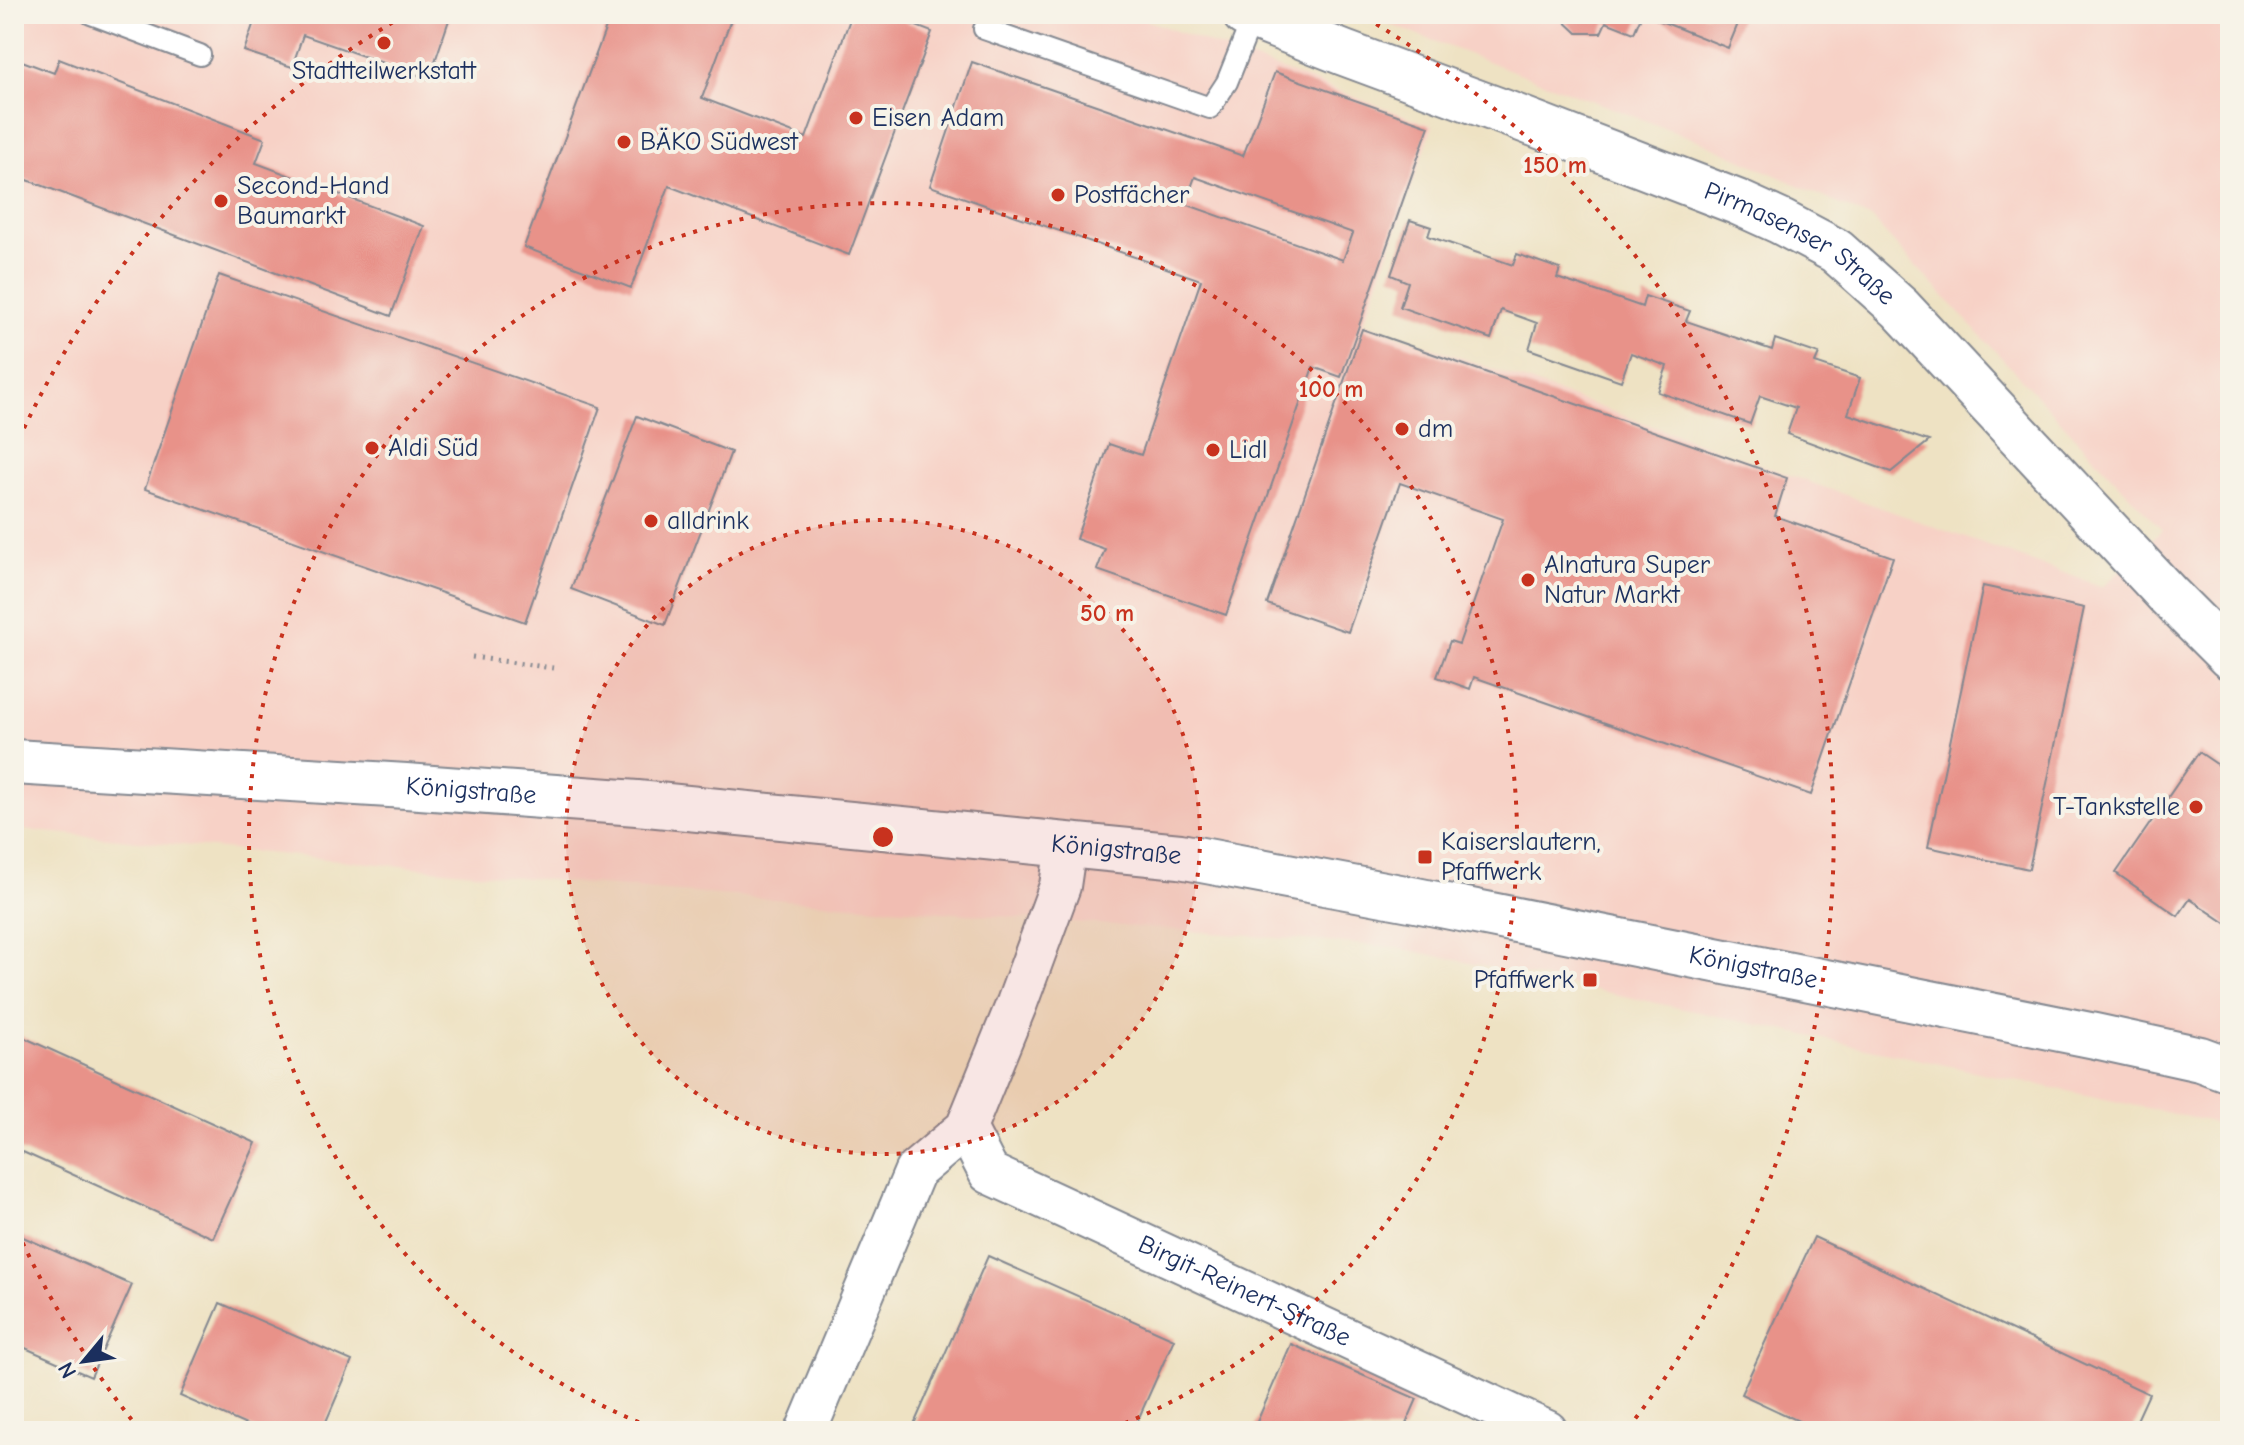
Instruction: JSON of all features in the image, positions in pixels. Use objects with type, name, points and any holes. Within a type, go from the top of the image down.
[{"type":"main road","name":"Pirmasenser Straße","points":[[1249,16],[1737,202],[1836,251],[1900,308],[2168,595],[2230,657]]},
{"type":"main road","name":"Königstraße","points":[[14,762],[637,803],[1180,856],[1416,900],[2220,1063]]},
{"type":"street","points":[[806,1431],[915,1171],[966,1128],[1060,886],[1066,845]]},
{"type":"street","name":"Birgit-Reinert-Straße","points":[[966,1128],[989,1173],[1547,1431]]},
{"type":"lane","points":[[91,14],[200,55]]},
{"type":"lane","points":[[984,29],[1210,108],[1227,82],[1249,16]]},
{"type":"path","points":[[472,657],[553,668]]},
{"type":"shaded area","points":[[14,14],[1130,14],[1433,126],[1364,323],[2103,587],[2162,530],[1872,219],[1705,143],[1362,14],[2230,14],[2230,1126],[1395,947],[643,889],[14,829]]},
{"type":"building","name":"Stadtteilwerkstatt","points":[[243,14],[451,14],[429,79],[303,35],[292,67],[244,51],[255,19]]},
{"type":"building","points":[[611,14],[733,14],[702,98],[806,138],[852,14],[885,14],[932,32],[849,255],[669,186],[631,288],[524,247]]},
{"type":"building","points":[[1560,14],[1642,14],[1634,33],[1606,22],[1601,33],[1577,33]]},
{"type":"building","points":[[1643,14],[1742,14],[1728,48]]},
{"type":"building","name":"Second-Hand Baumarkt","points":[[14,58],[54,73],[59,59],[265,139],[256,163],[424,226],[391,316],[14,175]]},
{"type":"building","points":[[972,62],[1243,156],[1275,72],[1429,126],[1341,377],[1313,367],[1226,615],[1097,570],[1105,549],[1076,539],[1109,444],[1141,455],[1201,280],[930,186]],"holes":[[[1195,177],[1353,233],[1343,260],[1185,204]]]},
{"type":"building","points":[[1410,220],[1431,227],[1428,236],[1513,265],[1517,254],[1560,269],[1557,278],[1642,307],[1645,296],[1690,311],[1686,321],[1772,350],[1775,339],[1819,354],[1815,363],[1860,378],[1848,414],[1929,441],[1891,472],[1787,434],[1796,408],[1760,396],[1750,424],[1658,392],[1667,366],[1631,353],[1621,381],[1529,349],[1537,323],[1501,310],[1491,339],[1400,307],[1408,282],[1391,275]]},
{"type":"building","name":"Aldi Süd","points":[[219,275],[600,407],[525,622],[145,489]]},
{"type":"building","points":[[1362,329],[1787,478],[1775,516],[1893,557],[1811,795],[1474,677],[1470,689],[1437,677],[1450,641],[1459,644],[1503,519],[1400,483],[1348,632],[1267,604]]},
{"type":"building","name":"alldrink","points":[[637,416],[731,452],[665,625],[571,589]]},
{"type":"building","points":[[1983,586],[2084,608],[2029,869],[1928,847]]},
{"type":"building","name":"T-Tankstelle","points":[[2199,752],[2230,773],[2230,926],[2190,899],[2178,916],[2116,873]]},
{"type":"building","points":[[14,1033],[256,1143],[213,1238],[14,1148]]},
{"type":"building","points":[[14,1233],[132,1285],[91,1377],[14,1343]]},
{"type":"building","points":[[1814,1237],[2149,1394],[2132,1431],[1820,1431],[1741,1394]]},
{"type":"building","points":[[988,1256],[1174,1339],[1133,1431],[911,1431]]},
{"type":"building","points":[[220,1303],[352,1361],[322,1431],[260,1431],[180,1396]]},
{"type":"building","points":[[1291,1344],[1417,1399],[1403,1431],[1253,1431]]},
{"type":"place","name":"Stadtteilwerkstatt","points":[[384,43]]},
{"type":"place","name":"Eisen Adam","points":[[856,118]]},
{"type":"place","name":"BÄKO Südwest","points":[[624,142]]},
{"type":"place","name":"Postfächer","points":[[1058,195]]},
{"type":"place","name":"Second-Hand Baumarkt","points":[[221,201]]},
{"type":"place","name":"dm","points":[[1402,429]]},
{"type":"place","name":"Aldi Süd","points":[[372,448]]},
{"type":"place","name":"Lidl","points":[[1213,450]]},
{"type":"place","name":"alldrink","points":[[651,521]]},
{"type":"place","name":"Alnatura Super Natur Markt","points":[[1528,580]]},
{"type":"place","name":"T-Tankstelle","points":[[2196,807]]},
{"type":"place","name":"Kaiserslautern, Pfaffwerk","points":[[1425,857]]},
{"type":"place","name":"Pfaffwerk","points":[[1590,980]]}]
